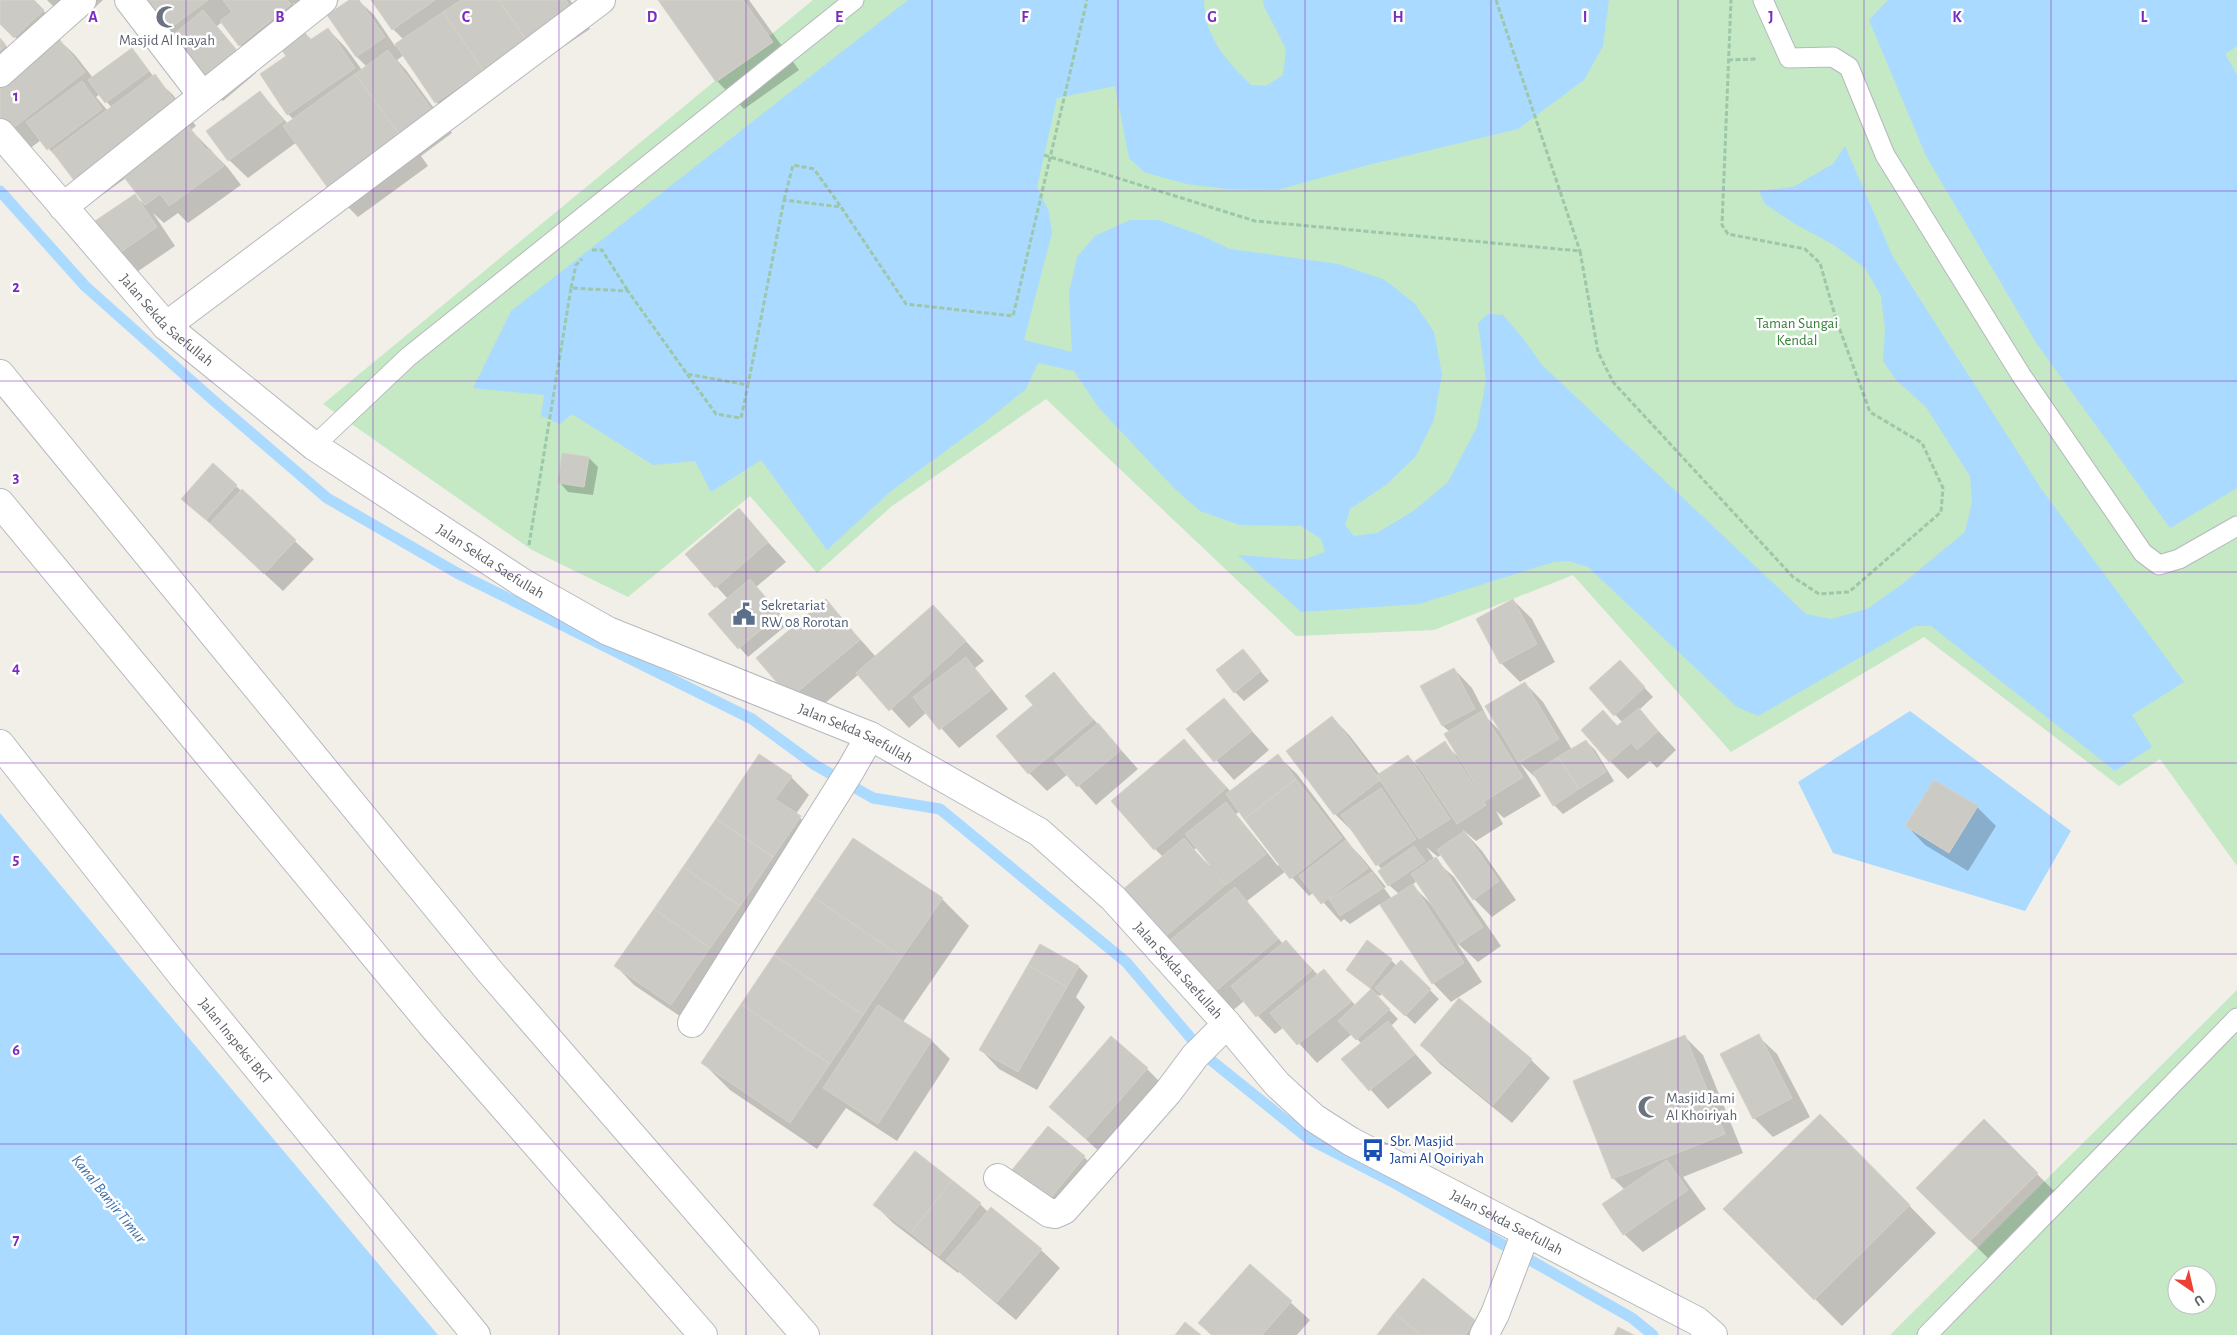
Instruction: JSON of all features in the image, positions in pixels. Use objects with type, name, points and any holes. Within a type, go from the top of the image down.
[{"type":"street","points":[[0,73],[82,0]]},
{"type":"street","points":[[129,0],[202,95]]},
{"type":"street","points":[[63,207],[323,0]]},
{"type":"street","points":[[166,326],[601,0]]},
{"type":"street","name":"Jalan Sekda Saefullah","points":[[0,133],[166,326],[314,446],[523,583],[608,631],[870,736],[1039,832],[1113,898],[1221,1030],[1314,1118],[1520,1246],[1697,1321],[1713,1335]]},
{"type":"street","points":[[0,374],[491,974],[805,1335]]},
{"type":"street","points":[[0,503],[431,1024],[703,1335]]},
{"type":"street","points":[[692,1023],[817,822],[829,806],[870,736]]},
{"type":"street","name":"Jalan Inspeksi BKT","points":[[0,744],[184,978],[476,1335]]},
{"type":"street","points":[[998,1178],[1049,1213],[1055,1214],[1064,1210],[1168,1092],[1195,1056],[1221,1030]]},
{"type":"street","points":[[1484,1335],[1496,1314],[1520,1246]]},
{"type":"lane","points":[[314,446],[408,357],[854,0]]},
{"type":"lane","points":[[1763,0],[1789,58],[1833,57],[1849,67],[1885,155],[2021,375],[2143,553],[2159,565],[2179,559],[2237,526]]},
{"type":"lane","points":[[1927,1335],[2237,1018]]},
{"type":"path","points":[[523,583],[576,265],[593,249],[602,250],[628,291],[716,414],[741,418],[784,200],[793,165],[814,169],[906,304],[1013,316],[1086,0]]},
{"type":"path","points":[[1496,0],[1580,251],[1598,352],[1613,382],[1794,577],[1819,594],[1850,592],[1940,512],[1943,488],[1922,443],[1870,412],[1836,319],[1820,262],[1805,249],[1728,234],[1722,225],[1731,0]]},
{"type":"path","points":[[1044,155],[1255,221],[1580,251]]},
{"type":"path","points":[[784,200],[841,207]]},
{"type":"path","points":[[571,288],[628,291]]},
{"type":"path","points":[[686,374],[748,385]]},
{"type":"green space","name":"Taman Sungai Kendal","points":[[813,0],[2237,0],[2237,866],[2160,759],[2119,786],[1924,637],[1731,752],[1573,575],[1434,630],[1296,636],[1046,399],[892,506],[817,573],[750,496],[628,597],[532,550],[323,404]]},
{"type":"green space","points":[[2237,990],[2237,1335],[1890,1335]]},
{"type":"water","points":[[908,0],[1204,0],[1208,26],[1225,57],[1251,85],[1266,86],[1283,75],[1286,49],[1264,6],[1263,0],[1609,0],[1603,46],[1584,80],[1518,129],[1364,166],[1277,190],[1228,189],[1186,184],[1144,172],[1129,158],[1115,86],[1057,98],[1037,187],[1049,212],[1052,233],[1024,340],[1072,352],[1069,293],[1077,257],[1095,236],[1130,220],[1159,220],[1200,235],[1230,249],[1338,264],[1385,280],[1415,304],[1434,332],[1442,374],[1434,420],[1416,456],[1386,485],[1350,509],[1345,525],[1354,536],[1377,533],[1415,510],[1448,482],[1477,427],[1486,381],[1478,323],[1488,314],[1503,315],[1522,337],[1541,364],[1806,614],[1831,619],[1867,609],[1901,585],[1965,532],[1972,502],[1970,476],[1926,407],[1896,380],[1883,361],[1885,330],[1881,296],[1865,268],[1834,245],[1795,224],[1765,204],[1759,191],[1793,187],[1833,164],[1845,146],[1893,257],[2042,490],[2184,682],[2132,715],[2152,747],[2115,771],[1931,626],[1915,626],[1758,716],[1737,707],[1588,567],[1568,561],[1554,562],[1419,604],[1301,612],[1238,555],[1303,560],[1325,552],[1321,539],[1301,526],[1240,525],[1200,511],[1174,488],[1099,408],[1074,371],[1038,363],[1026,389],[985,422],[891,491],[827,550],[761,460],[711,492],[695,461],[653,465],[572,414],[560,424],[541,416],[544,395],[473,388],[511,311]]},
{"type":"water","points":[[1888,0],[2237,0],[2237,46],[2225,54],[2237,75],[2237,488],[2170,528],[2037,344],[1926,156],[1869,20]]},
{"type":"water","points":[[1910,711],[2071,831],[2025,911],[1833,853],[1798,782]]},
{"type":"water","name":"Kanal Banjir Timur","points":[[0,813],[438,1335],[0,1335]]},
{"type":"building","points":[[0,0],[34,0],[44,10],[14,38],[0,24]]},
{"type":"building","name":"Masjid Al Inayah","points":[[137,0],[208,0],[162,34]]},
{"type":"building","points":[[223,0],[287,0],[291,4],[239,46],[220,21],[232,12]]},
{"type":"building","points":[[349,0],[359,0],[385,37],[356,57],[327,15]]},
{"type":"building","points":[[371,0],[435,0],[392,30]]},
{"type":"building","points":[[461,0],[499,0],[527,41],[483,70],[443,12]]},
{"type":"building","points":[[499,0],[566,0],[572,10],[527,41]]},
{"type":"building","points":[[658,0],[743,0],[773,42],[716,82]]},
{"type":"building","points":[[203,10],[239,54],[203,84],[167,40]]},
{"type":"building","points":[[443,12],[483,70],[435,103],[395,44]]},
{"type":"building","points":[[328,28],[355,68],[287,115],[260,74],[286,56],[279,46],[303,30],[310,40]]},
{"type":"building","points":[[56,35],[85,72],[8,132],[0,122],[0,80]]},
{"type":"building","points":[[0,38],[6,45],[0,51]]},
{"type":"building","points":[[132,48],[149,71],[105,103],[88,80]]},
{"type":"building","points":[[388,50],[435,114],[402,138],[355,74]]},
{"type":"building","points":[[155,74],[179,107],[76,183],[52,151]]},
{"type":"building","points":[[355,74],[402,138],[330,191],[283,126]]},
{"type":"building","points":[[82,81],[102,109],[47,150],[26,122]]},
{"type":"building","points":[[260,91],[283,121],[228,161],[206,131]]},
{"type":"building","points":[[188,125],[206,150],[209,148],[224,166],[169,206],[160,194],[145,205],[121,173]]},
{"type":"building","points":[[135,194],[157,227],[112,258],[89,225]]},
{"type":"building","points":[[562,453],[589,457],[584,487],[558,483]]},
{"type":"building","points":[[213,463],[237,485],[206,520],[181,499]]},
{"type":"building","points":[[242,489],[296,540],[264,574],[210,523]]},
{"type":"building","points":[[739,508],[768,542],[715,588],[685,554]]},
{"type":"building","name":"Sekretariat RW 08 Rorotan","points":[[750,579],[780,614],[738,649],[708,614]]},
{"type":"building","points":[[826,599],[860,640],[790,698],[756,658]]},
{"type":"building","points":[[1513,599],[1537,644],[1500,664],[1476,619]]},
{"type":"building","points":[[933,605],[966,641],[889,711],[856,673]]},
{"type":"building","points":[[1243,649],[1261,671],[1234,693],[1216,670]]},
{"type":"building","points":[[966,657],[991,690],[939,730],[913,697]]},
{"type":"building","points":[[1620,660],[1645,687],[1614,716],[1589,688]]},
{"type":"building","points":[[1454,668],[1475,709],[1442,726],[1420,686]]},
{"type":"building","points":[[1054,672],[1093,720],[1028,774],[996,736],[1033,705],[1025,696]]},
{"type":"building","points":[[1525,682],[1559,739],[1519,763],[1485,706]]},
{"type":"building","points":[[1224,698],[1252,731],[1214,762],[1186,729]]},
{"type":"building","points":[[1639,708],[1658,731],[1637,750],[1631,743],[1609,762],[1581,730],[1603,710],[1617,726]]},
{"type":"building","points":[[1482,711],[1523,777],[1485,801],[1444,734]]},
{"type":"building","points":[[1332,716],[1380,780],[1334,815],[1286,751]]},
{"type":"building","points":[[1098,723],[1121,750],[1077,787],[1054,760]]},
{"type":"building","points":[[1184,739],[1226,788],[1154,850],[1111,801]]},
{"type":"building","points":[[1586,740],[1606,772],[1579,789],[1558,757]]},
{"type":"building","points":[[1445,741],[1486,805],[1457,824],[1415,761]]},
{"type":"building","points":[[759,754],[792,776],[775,799],[801,816],[773,857],[716,819]]},
{"type":"building","points":[[1278,754],[1296,779],[1244,819],[1226,794]]},
{"type":"building","points":[[1408,755],[1450,819],[1419,839],[1377,775]]},
{"type":"building","points":[[1558,757],[1579,789],[1553,806],[1533,773]]},
{"type":"building","points":[[1296,779],[1342,838],[1290,879],[1244,819]]},
{"type":"building","points":[[1934,780],[1978,806],[1949,853],[1905,826]]},
{"type":"building","points":[[1381,788],[1416,839],[1376,866],[1341,815]]},
{"type":"building","points":[[1226,802],[1266,854],[1226,885],[1185,834]]},
{"type":"building","points":[[716,819],[773,857],[740,906],[683,867]]},
{"type":"building","points":[[1464,831],[1499,881],[1473,900],[1437,850]]},
{"type":"building","points":[[853,838],[943,898],[902,957],[813,897]]},
{"type":"building","points":[[1184,838],[1225,885],[1157,944],[1115,896]]},
{"type":"building","points":[[1346,840],[1368,868],[1321,904],[1299,876]]},
{"type":"building","points":[[1414,846],[1425,861],[1388,886],[1378,871]]},
{"type":"building","points":[[1436,857],[1483,927],[1458,944],[1411,874]]},
{"type":"building","points":[[683,867],[740,906],[710,948],[654,909]]},
{"type":"building","points":[[1372,872],[1383,888],[1340,916],[1329,899]]},
{"type":"building","points":[[1413,884],[1464,963],[1432,984],[1380,905]]},
{"type":"building","points":[[1235,887],[1278,939],[1211,995],[1168,942]]},
{"type":"building","points":[[813,897],[902,957],[863,1015],[774,955]]},
{"type":"building","points":[[654,909],[710,948],[671,1005],[614,966]]},
{"type":"building","points":[[1286,940],[1312,970],[1256,1017],[1231,986]]},
{"type":"building","points":[[1367,940],[1392,959],[1370,988],[1346,970]]},
{"type":"building","points":[[1040,944],[1079,966],[1067,987],[1028,965]]},
{"type":"building","points":[[774,955],[863,1015],[830,1064],[741,1004]]},
{"type":"building","points":[[1401,960],[1431,989],[1405,1016],[1375,988]]},
{"type":"building","points":[[1028,965],[1067,987],[1018,1072],[979,1050]]},
{"type":"building","points":[[1324,969],[1351,1002],[1297,1045],[1270,1013]]},
{"type":"building","points":[[1371,989],[1390,1009],[1356,1040],[1338,1021]]},
{"type":"building","points":[[1459,998],[1532,1059],[1493,1105],[1420,1045]]},
{"type":"building","points":[[741,1004],[830,1064],[790,1123],[701,1063]]},
{"type":"building","points":[[878,1005],[932,1040],[878,1124],[823,1088]]},
{"type":"building","points":[[1388,1021],[1415,1054],[1369,1091],[1341,1059]]},
{"type":"building","points":[[1759,1034],[1792,1098],[1753,1119],[1720,1054]]},
{"type":"building","name":"Masjid Jami Al Khoiriyah","points":[[1685,1035],[1725,1134],[1612,1179],[1573,1081]]},
{"type":"building","points":[[1111,1036],[1148,1068],[1086,1139],[1049,1107]]},
{"type":"building","points":[[1820,1114],[1910,1205],[1814,1300],[1723,1209]]},
{"type":"building","points":[[1984,1119],[2038,1173],[1970,1241],[1916,1188]]},
{"type":"building","points":[[1048,1126],[1085,1156],[1044,1206],[1007,1176]]},
{"type":"building","points":[[915,1151],[952,1180],[911,1233],[873,1205]]},
{"type":"building","points":[[1667,1160],[1688,1190],[1623,1235],[1602,1204]]},
{"type":"building","points":[[952,1180],[981,1203],[939,1256],[911,1233]]},
{"type":"building","points":[[991,1207],[1042,1249],[997,1302],[946,1260]]},
{"type":"building","points":[[1250,1264],[1292,1301],[1262,1335],[1212,1335],[1198,1323]]},
{"type":"building","points":[[1423,1278],[1476,1321],[1465,1335],[1421,1335],[1394,1313]]},
{"type":"building","points":[[1394,1313],[1421,1335],[1377,1335]]},
{"type":"building","points":[[1185,1322],[1201,1335],[1175,1335]]},
{"type":"building","points":[[1618,1327],[1634,1335],[1614,1335]]},
{"type":"waterway","points":[[0,191],[85,286],[327,498],[457,573],[752,719],[815,765],[873,798],[940,809],[1126,962],[1207,1057],[1309,1139],[1391,1181],[1632,1318],[1653,1335]]},
{"type":"place","name":"Masjid Al Inayah","points":[[167,17]]},
{"type":"place","name":"Sekretariat RW 08 Rorotan","points":[[744,614]]},
{"type":"place","name":"Masjid Jami Al Khoiriyah","points":[[1649,1107]]},
{"type":"place","name":"Sbr. Masjid Jami Al Qoiriyah","points":[[1373,1150]]}]
